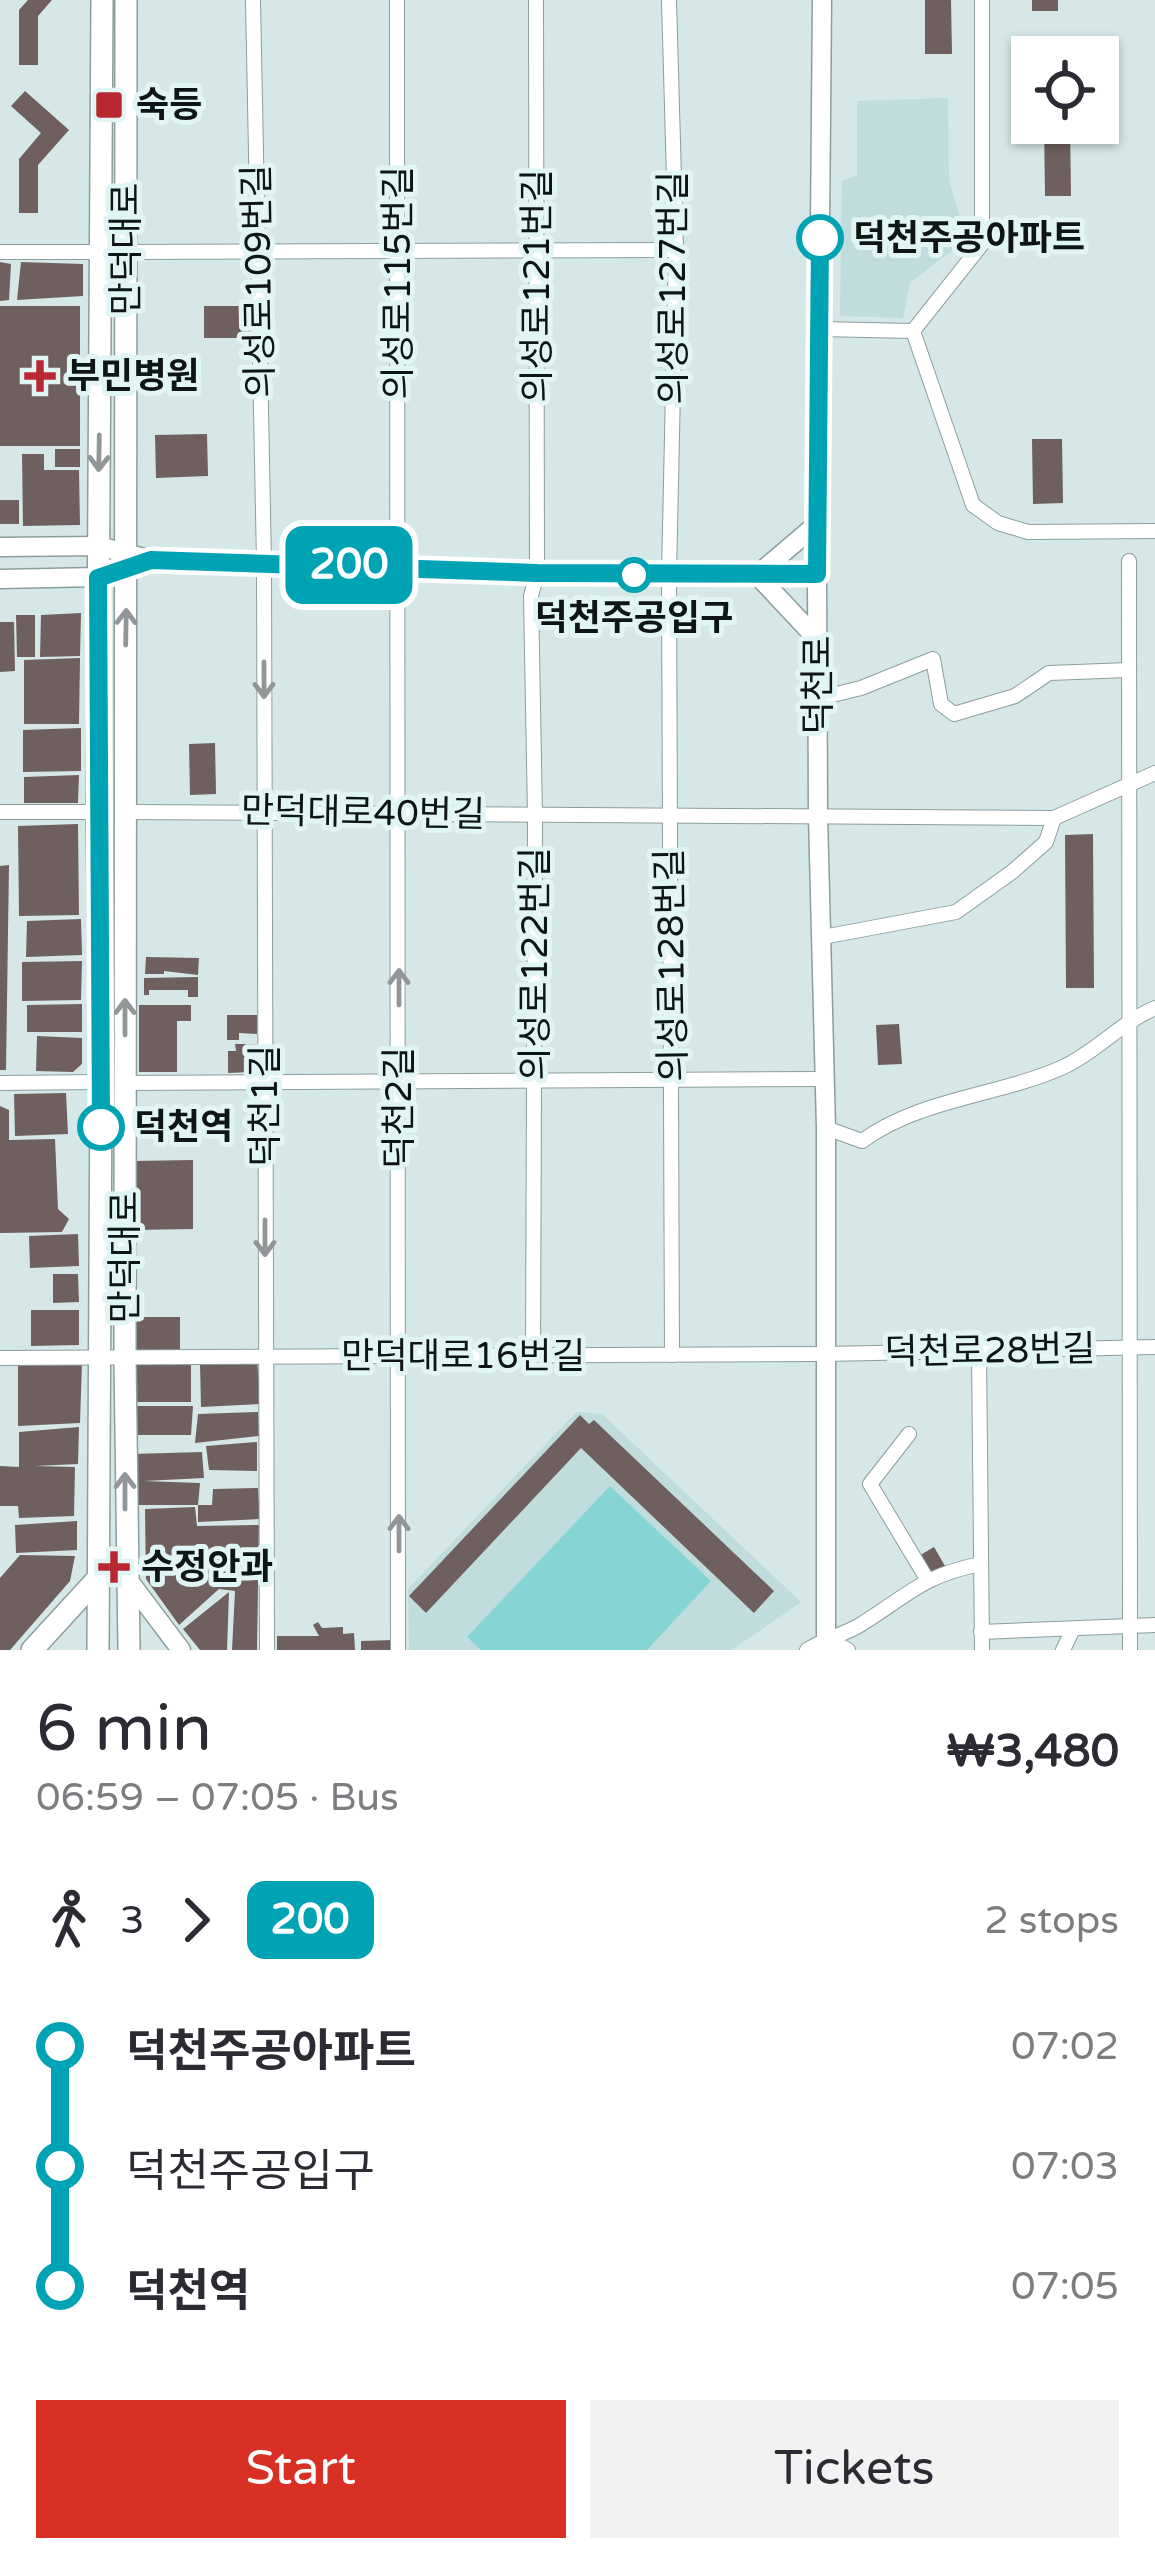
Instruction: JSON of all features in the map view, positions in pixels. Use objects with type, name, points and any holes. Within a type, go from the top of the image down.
[{"type":"main road","name":"만덕대로","points":[[98,1650],[102,0]]},
{"type":"main road","name":"만덕대로","points":[[126,0],[129,1650]]},
{"type":"main road","name":"덕천로","points":[[822,0],[817,574],[826,1128],[826,1644]]},
{"type":"main road","points":[[757,575],[818,523]]},
{"type":"main road","points":[[5,550],[98,546],[127,561]]},
{"type":"main road","points":[[5,550],[35,554],[40,562],[32,572],[7,579]]},
{"type":"main road","points":[[7,579],[98,578],[127,561],[151,560],[537,573],[817,574]]},
{"type":"main road","points":[[757,575],[818,641]]},
{"type":"main road","points":[[126,1576],[182,1650]]},
{"type":"main road","points":[[32,1650],[99,1577]]},
{"type":"street","name":"의성로109번길","points":[[253,0],[264,563]]},
{"type":"street","name":"의성로115번길","points":[[398,0],[399,566]]},
{"type":"street","name":"의성로121번길","points":[[536,0],[537,573]]},
{"type":"street","name":"의성로127번길","points":[[669,0],[676,250],[669,575]]},
{"type":"street","points":[[913,331],[982,244],[982,0]]},
{"type":"street","points":[[125,252],[676,250]]},
{"type":"street","points":[[0,252],[101,253]]},
{"type":"street","points":[[820,329],[913,331]]},
{"type":"street","points":[[913,331],[973,505],[998,523],[1028,532],[1155,531]]},
{"type":"street","points":[[1129,561],[1130,1650]]},
{"type":"street","name":"덕천1길","points":[[264,563],[267,1650]]},
{"type":"street","name":"덕천2길","points":[[398,1650],[399,566]]},
{"type":"street","name":"의성로122번길","points":[[533,1356],[531,596],[537,573]]},
{"type":"street","name":"의성로128번길","points":[[669,575],[672,1355]]},
{"type":"street","points":[[820,698],[861,688],[933,658],[941,704],[954,714],[1015,696],[1049,673],[1129,670]]},
{"type":"street","points":[[823,938],[956,912],[1046,842],[1054,818],[1155,772]]},
{"type":"street","points":[[0,812],[97,812]]},
{"type":"street","name":"만덕대로40번길","points":[[124,812],[1054,818]]},
{"type":"street","points":[[826,1128],[862,1142],[887,1123],[1064,1067],[1129,1019],[1155,1008]]},
{"type":"street","points":[[125,1083],[825,1079]]},
{"type":"street","points":[[0,1083],[101,1082]]},
{"type":"street","name":"덕천로28번길","points":[[825,1354],[1155,1348]]},
{"type":"street","points":[[979,1351],[982,1650]]},
{"type":"street","name":"만덕대로16번길","points":[[0,1358],[825,1354]]},
{"type":"street","points":[[909,1435],[870,1484],[927,1580]]},
{"type":"street","points":[[807,1650],[856,1628],[945,1571],[981,1564]]},
{"type":"street","points":[[981,1632],[1155,1625]]},
{"type":"street","points":[[1063,1650],[1073,1629]]},
{"type":"street","points":[[826,1644],[848,1650]]},
{"type":"shaded area","points":[[948,98],[949,180],[963,228],[954,249],[910,283],[903,318],[840,316],[842,181],[857,175],[857,101]]},
{"type":"shaded area","points":[[576,1412],[602,1414],[801,1602],[732,1650],[409,1650],[408,1589]]},
{"type":"shaded area","points":[[610,1486],[711,1581],[647,1650],[481,1650],[467,1637]]},
{"type":"building","points":[[28,0],[52,0],[38,16],[38,65],[19,65],[19,10]]},
{"type":"building","points":[[925,0],[951,0],[952,54],[925,54]]},
{"type":"building","points":[[1032,0],[1058,0],[1058,11],[1032,11]]},
{"type":"building","points":[[25,91],[69,130],[38,165],[38,213],[19,213],[19,159],[41,133],[11,106]]},
{"type":"building","points":[[1044,144],[1070,144],[1071,196],[1045,196]]},
{"type":"building","points":[[0,262],[11,264],[9,300],[0,301]]},
{"type":"building","points":[[21,262],[83,264],[83,296],[17,300]]},
{"type":"building","name":"부민병원","points":[[0,306],[80,306],[80,446],[0,446]]},
{"type":"building","points":[[204,306],[253,306],[252,338],[204,338]]},
{"type":"building","points":[[207,434],[208,476],[156,478],[155,435]]},
{"type":"building","points":[[1032,439],[1062,439],[1063,503],[1033,504]]},
{"type":"building","points":[[55,449],[80,449],[80,467],[55,467]]},
{"type":"building","points":[[22,454],[44,454],[44,470],[79,470],[80,525],[23,526]]},
{"type":"building","points":[[0,500],[19,500],[19,524],[0,524]]},
{"type":"building","points":[[81,613],[80,656],[40,657],[41,615]]},
{"type":"building","points":[[16,615],[35,615],[35,657],[17,657]]},
{"type":"building","points":[[0,622],[14,622],[15,671],[0,672]]},
{"type":"building","points":[[80,658],[79,724],[24,724],[24,660]]},
{"type":"building","points":[[81,728],[81,771],[23,772],[23,730]]},
{"type":"building","points":[[215,743],[216,794],[190,795],[189,744]]},
{"type":"building","points":[[79,775],[78,803],[24,803],[24,777]]},
{"type":"building","points":[[78,824],[79,915],[19,916],[18,826]]},
{"type":"building","points":[[1093,834],[1094,988],[1066,988],[1065,835]]},
{"type":"building","points":[[9,865],[6,1070],[0,1070],[0,866]]},
{"type":"building","points":[[81,919],[82,955],[26,957],[27,921]]},
{"type":"building","points":[[146,957],[199,958],[198,975],[145,974]]},
{"type":"building","points":[[82,961],[81,1000],[22,1001],[22,962]]},
{"type":"building","points":[[198,977],[198,997],[188,997],[188,990],[149,990],[144,995],[144,978]]},
{"type":"building","points":[[82,1004],[82,1032],[27,1032],[27,1005]]},
{"type":"building","points":[[139,1005],[191,1005],[191,1021],[177,1021],[177,1072],[139,1072]]},
{"type":"building","points":[[227,1015],[257,1015],[257,1034],[239,1033],[239,1040],[227,1040]]},
{"type":"building","points":[[899,1024],[902,1064],[878,1065],[876,1025]]},
{"type":"building","points":[[37,1036],[82,1038],[82,1064],[73,1072],[36,1071]]},
{"type":"building","points":[[235,1044],[257,1044],[252,1072],[228,1073],[228,1051],[236,1051]]},
{"type":"building","points":[[66,1093],[68,1134],[15,1136],[14,1094]]},
{"type":"building","points":[[0,1106],[9,1110],[9,1140],[55,1139],[58,1209],[69,1219],[62,1232],[0,1233]]},
{"type":"building","points":[[193,1160],[193,1229],[134,1230],[133,1161]]},
{"type":"building","points":[[78,1234],[79,1266],[30,1268],[29,1236]]},
{"type":"building","points":[[53,1274],[78,1274],[79,1302],[53,1303]]},
{"type":"building","points":[[31,1310],[79,1310],[79,1345],[31,1346]]},
{"type":"building","points":[[136,1317],[180,1317],[180,1350],[135,1350]]},
{"type":"building","points":[[257,1361],[261,1404],[201,1407],[200,1363]]},
{"type":"building","points":[[82,1362],[80,1423],[18,1426],[18,1365]]},
{"type":"building","points":[[133,1364],[191,1364],[191,1402],[133,1402]]},
{"type":"building","points":[[132,1406],[193,1406],[191,1435],[133,1435]]},
{"type":"building","points":[[258,1412],[259,1436],[195,1443],[198,1414]]},
{"type":"building","points":[[580,1415],[589,1424],[594,1420],[774,1591],[754,1613],[581,1448],[426,1613],[409,1596]]},
{"type":"building","points":[[79,1427],[78,1464],[35,1466],[75,1467],[74,1516],[19,1518],[18,1506],[0,1506],[0,1466],[19,1467],[19,1432]]},
{"type":"building","points":[[257,1442],[257,1471],[209,1470],[206,1446]]},
{"type":"building","points":[[202,1452],[204,1478],[144,1481],[200,1483],[198,1505],[135,1505],[132,1454]]},
{"type":"building","points":[[258,1488],[260,1519],[198,1522],[198,1505],[212,1505],[213,1489]]},
{"type":"building","points":[[195,1507],[197,1526],[259,1525],[257,1650],[232,1650],[235,1591],[219,1589],[179,1625],[146,1579],[145,1509]]},
{"type":"building","points":[[77,1521],[77,1550],[16,1553],[15,1525]]},
{"type":"building","points":[[934,1547],[945,1566],[929,1573],[917,1557]]},
{"type":"building","name":"수정안과","points":[[20,1555],[75,1556],[70,1581],[10,1650],[0,1650],[0,1578]]},
{"type":"building","points":[[229,1592],[227,1650],[200,1650],[183,1629]]},
{"type":"building","points":[[318,1622],[322,1628],[343,1627],[343,1634],[354,1633],[355,1650],[277,1650],[277,1636],[319,1636],[313,1625]]},
{"type":"building","points":[[394,1640],[394,1650],[361,1650],[361,1641]]},
{"type":"bus line","name":"200","points":[[101,1127],[98,578],[151,560],[537,573],[817,574],[820,238]]},
{"type":"place","name":"숙등","points":[[109,105]]},
{"type":"place","name":"덕천주공아파트","points":[[820,238]]},
{"type":"place","name":"부민병원","points":[[40,376]]},
{"type":"place","name":"덕천주공입구","points":[[634,575]]},
{"type":"place","name":"덕천역","points":[[101,1127]]},
{"type":"place","name":"수정안과","points":[[114,1567]]}]
